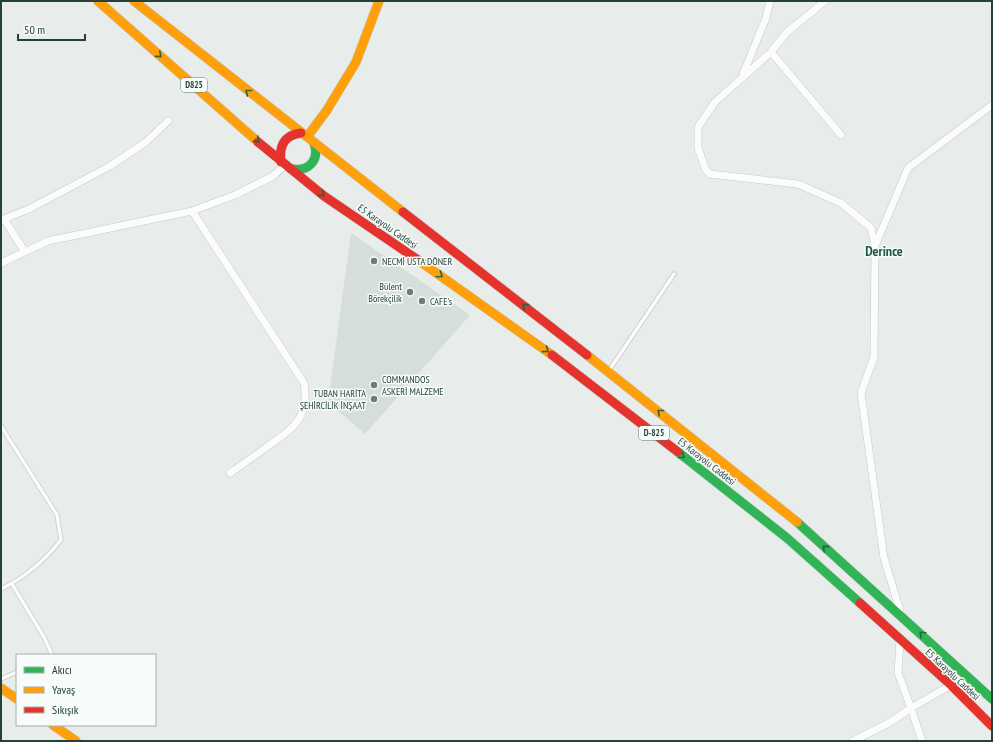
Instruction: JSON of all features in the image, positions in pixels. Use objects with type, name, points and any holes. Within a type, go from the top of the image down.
[{"type":"main road","name":"E5 Karayolu Caddesi","points":[[98,1],[286,165],[324,196],[515,327],[614,401],[787,538],[951,685],[992,726]]},
{"type":"main road","name":"E5 Karayolu Caddesi","points":[[134,1],[608,371],[800,525],[992,699]]},
{"type":"main road","points":[[314,143],[317,154],[312,165],[302,170],[286,165],[280,150],[285,139],[295,134],[304,135],[327,110],[356,62],[379,1]]},
{"type":"main road","points":[[1,688],[16,698]]},
{"type":"main road","points":[[54,726],[76,741]]},
{"type":"street","points":[[742,76],[766,18],[770,1]]},
{"type":"street","points":[[825,1],[786,32],[771,52],[714,102],[698,127],[698,148],[706,170],[710,174],[798,184],[841,203],[871,228],[875,246],[874,357],[861,393],[884,558],[901,615]]},
{"type":"street","points":[[771,52],[841,135]]},
{"type":"street","points":[[875,246],[908,168],[992,105]]},
{"type":"street","points":[[25,252],[2,219],[29,209],[110,166],[146,142],[168,121]]},
{"type":"street","points":[[1,263],[48,241],[192,211],[235,196],[273,176],[286,165]]},
{"type":"street","points":[[192,211],[304,383],[305,390],[303,410],[292,429],[230,474]]},
{"type":"street","points":[[900,640],[898,673],[922,741]]},
{"type":"street","points":[[853,741],[889,723],[911,708],[951,685]]},
{"type":"lane","points":[[608,371],[674,274]]},
{"type":"lane","points":[[1,426],[57,514],[61,540],[48,556],[12,584],[1,589]]},
{"type":"lane","points":[[12,584],[44,637],[52,654]]},
{"type":"lane","points":[[1,679],[16,672]]},
{"type":"shaded area","points":[[351,233],[470,315],[365,434],[328,402]]},
{"type":"traffic: fast","points":[[291,169],[303,169],[312,164],[315,155],[314,143]]},
{"type":"traffic: fast","points":[[678,452],[787,538],[860,603]]},
{"type":"traffic: fast","points":[[797,522],[992,699]]},
{"type":"traffic: slow","points":[[98,1],[258,142]]},
{"type":"traffic: slow","points":[[134,1],[403,212]]},
{"type":"traffic: slow","points":[[307,137],[327,110],[356,62],[379,1]]},
{"type":"traffic: slow","points":[[418,260],[552,355]]},
{"type":"traffic: slow","points":[[587,355],[797,522]]},
{"type":"traffic: slow","points":[[1,688],[16,698]]},
{"type":"traffic: slow","points":[[54,726],[76,741]]},
{"type":"traffic: jam","points":[[281,162],[281,151],[284,142],[290,136],[301,133]]},
{"type":"traffic: jam","points":[[258,142],[324,196],[418,260]]},
{"type":"traffic: jam","points":[[403,212],[587,355]]},
{"type":"traffic: jam","points":[[552,355],[678,452]]},
{"type":"traffic: jam","points":[[860,603],[951,685],[992,726]]},
{"type":"place","name":"NECMİ USTA DÖNER","points":[[374,261]]},
{"type":"place","name":"Bülent Börekçilik","points":[[410,292]]},
{"type":"place","name":"CAFE's","points":[[422,301]]},
{"type":"place","name":"COMMANDOS ASKERİ MALZEME","points":[[374,385]]},
{"type":"place","name":"TUBAN HARİTA ŞEHİRCİLİK İNŞAAT","points":[[374,399]]},
{"type":"district","name":"Derince","points":[[884,251]]}]
